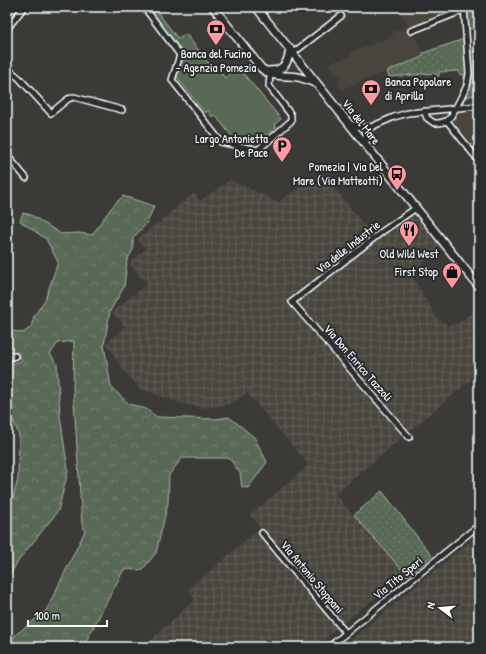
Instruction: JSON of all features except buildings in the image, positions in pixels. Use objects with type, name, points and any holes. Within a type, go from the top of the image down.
[{"type":"main road","points":[[213,7],[267,73],[298,77],[317,84]]},
{"type":"main road","name":"Via del Mare","points":[[256,7],[479,287]]},
{"type":"main road","points":[[267,73],[275,71],[285,65],[291,51]]},
{"type":"main road","points":[[298,77],[301,71],[301,63]]},
{"type":"main road","points":[[298,77],[309,74]]},
{"type":"street","points":[[7,29],[24,7]]},
{"type":"street","points":[[144,7],[180,55],[172,80],[220,142],[258,150],[292,121],[292,115],[269,86],[267,73]]},
{"type":"street","points":[[411,31],[464,8],[469,78],[466,90],[447,121],[434,123],[427,118],[424,111]]},
{"type":"street","points":[[291,51],[340,16]]},
{"type":"street","points":[[7,68],[20,78],[51,113],[68,99],[74,97],[122,110]]},
{"type":"street","points":[[349,123],[361,127],[371,127],[399,115],[479,106]]},
{"type":"street","points":[[447,121],[479,161]]},
{"type":"street","points":[[366,145],[366,134],[371,127]]},
{"type":"street","points":[[7,155],[26,178]]},
{"type":"street","name":"Via delle Industrie","points":[[292,302],[383,231],[416,208]]},
{"type":"street","name":"Via Don Enrico Tazzoli","points":[[292,302],[409,437]]},
{"type":"street","points":[[7,358],[15,356]]},
{"type":"street","name":"Via Tito Speri","points":[[329,647],[479,525]]},
{"type":"street","name":"Via Antonio Stoppani","points":[[262,533],[346,633]]},
{"type":"shaded area","points":[[396,7],[461,7],[461,9],[410,29],[424,56],[343,89],[339,87],[337,80],[340,78],[327,63],[346,58],[352,54],[351,52],[389,38],[393,32],[408,26]]},
{"type":"shaded area","points":[[479,111],[479,157],[452,123],[457,113]]},
{"type":"shaded area","points":[[322,172],[376,240],[415,214],[441,248],[410,273],[436,317],[447,325],[457,324],[479,307],[479,373],[335,494],[405,574],[315,647],[143,647],[195,600],[188,590],[260,528],[250,515],[309,465],[247,393],[233,403],[206,408],[180,403],[140,389],[125,372],[106,344],[125,327],[112,312],[147,284],[129,263],[146,249],[137,240],[194,193],[200,201],[230,180],[278,202]]},
{"type":"shaded area","points":[[479,534],[479,645],[476,647],[342,647]]},
{"type":"green space","points":[[467,7],[479,7],[479,28],[469,29]]},
{"type":"green space","points":[[156,10],[178,39],[186,34],[218,75],[221,73],[225,78],[238,67],[281,119],[275,124],[276,127],[263,138],[256,136],[253,144],[234,139],[215,115],[212,117],[208,111],[205,113],[177,77],[179,66],[185,58],[151,14]]},
{"type":"green space","points":[[464,39],[467,81],[460,95],[463,87],[464,75],[459,74],[459,71],[439,72],[439,76],[436,76],[435,73],[389,77],[387,71],[420,58],[423,56],[423,53]]},
{"type":"green space","points":[[470,50],[473,50],[479,66],[479,93],[465,98],[473,81]]},
{"type":"green space","points":[[123,196],[154,206],[147,223],[133,238],[133,250],[127,260],[124,287],[110,311],[104,345],[111,387],[129,404],[146,409],[157,417],[216,419],[229,417],[254,437],[267,462],[248,488],[242,487],[240,473],[229,458],[182,458],[169,475],[168,503],[156,553],[142,570],[124,569],[83,647],[11,647],[14,636],[46,611],[85,531],[82,524],[73,387],[74,341],[58,343],[50,354],[57,364],[60,416],[68,471],[58,511],[22,556],[13,569],[7,582],[7,503],[13,498],[18,479],[19,435],[7,406],[7,365],[22,361],[17,353],[7,353],[7,336],[14,331],[23,333],[31,327],[34,316],[45,300],[58,262],[46,239],[20,221],[23,213],[31,215],[61,234],[78,233],[92,235],[111,208]]},
{"type":"green space","points":[[382,491],[432,556],[407,576],[354,515]]},
{"type":"place","name":"Banca del Fucino - Agenzia Pomezia","points":[[216,46]]},
{"type":"place","name":"Banca Popolare di Aprilla","points":[[371,106]]},
{"type":"place","name":"Largo Antonietta De Pace","points":[[282,163]]},
{"type":"place","name":"Pomezia | Via Del Mare (Via Matteotti)","points":[[397,191]]},
{"type":"place","name":"Old Wild West","points":[[409,247]]},
{"type":"place","name":"First Stop","points":[[452,289]]}]
